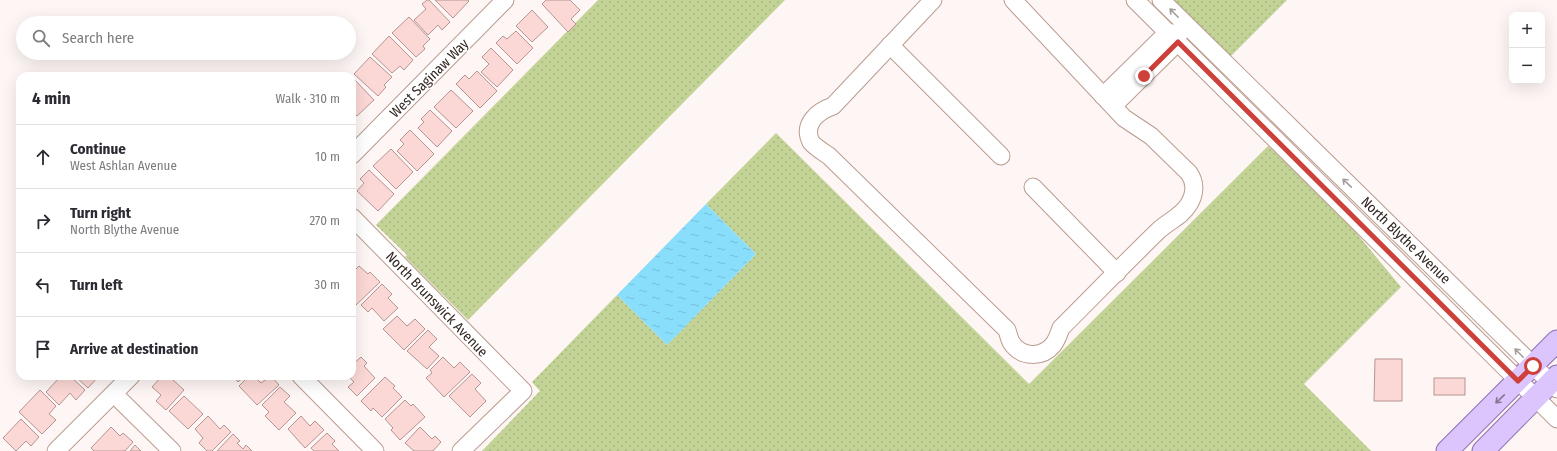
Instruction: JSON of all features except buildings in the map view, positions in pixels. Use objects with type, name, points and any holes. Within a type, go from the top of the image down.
[{"type":"main road","points":[[1447,451],[1557,341]]},
{"type":"main road","points":[[1483,451],[1536,398],[1555,383]]},
{"type":"street","name":"West Saginaw Way","points":[[356,151],[505,0]]},
{"type":"street","points":[[933,0],[833,106],[815,116],[809,125],[808,133],[812,142],[1007,330],[1011,342],[1018,349],[1026,354],[1037,355],[1047,351],[1054,344],[1061,328],[1161,229],[1183,211],[1193,196],[1194,180],[1184,168],[1151,136],[1124,118],[1013,0]]},
{"type":"street","name":"North Blythe Avenue","points":[[1135,0],[1557,419]]},
{"type":"street","name":"North Blythe Avenue","points":[[1161,0],[1427,260],[1533,366],[1555,383]]},
{"type":"street","name":"North Blythe Avenue","points":[[1173,38],[1177,32],[1186,36],[1236,85],[1254,92]]},
{"type":"street","points":[[1108,101],[1138,71],[1162,38],[1173,38]]},
{"type":"street","points":[[890,45],[1001,156]]},
{"type":"street","points":[[1033,187],[1117,273]]},
{"type":"street","name":"North Brunswick Avenue","points":[[356,221],[523,391],[461,451]]},
{"type":"street","points":[[56,451],[127,380]]},
{"type":"street","points":[[305,380],[374,451]]},
{"type":"street","points":[[114,394],[172,451]]},
{"type":"green space","points":[[598,0],[785,0],[468,320],[405,257],[407,255],[376,225]]},
{"type":"green space","points":[[1170,0],[1287,0],[1229,58]]},
{"type":"green space","points":[[776,133],[1029,384],[1268,146],[1339,212],[1401,287],[1304,384],[1371,451],[482,451],[540,391],[532,382],[617,295],[667,345],[756,254],[706,204]]},
{"type":"water","points":[[706,204],[756,254],[667,345],[617,295]]},
{"type":"route","points":[[1144,76],[1178,42],[1518,381],[1533,366]]}]
